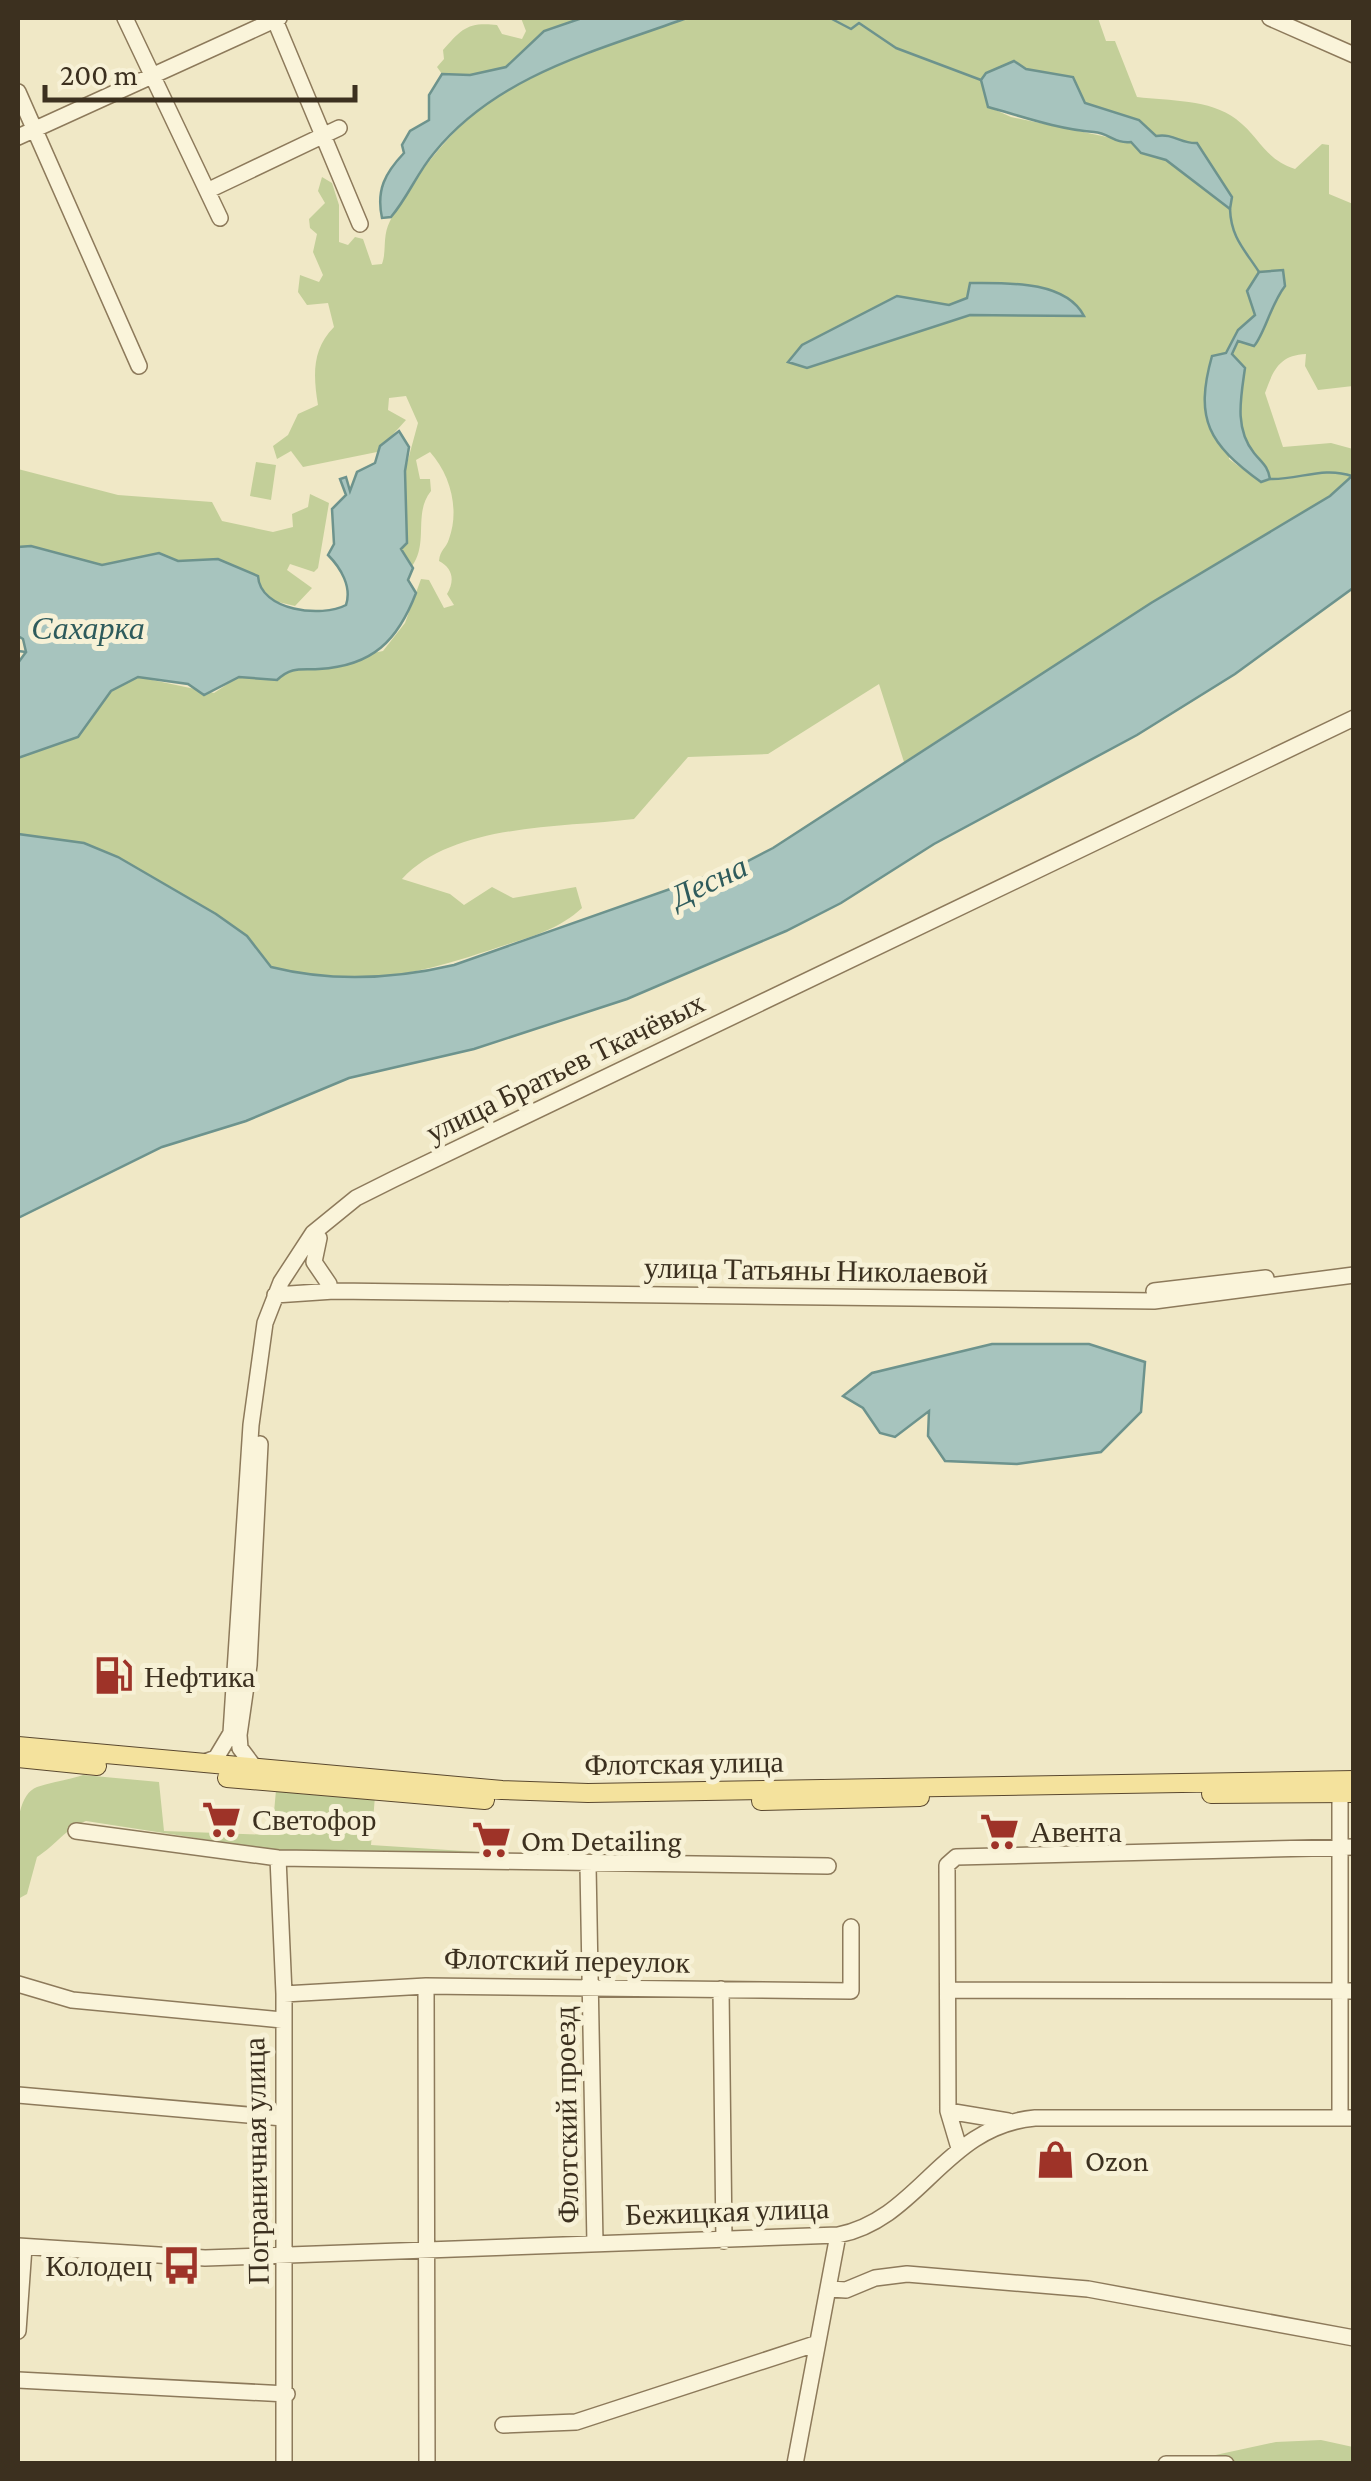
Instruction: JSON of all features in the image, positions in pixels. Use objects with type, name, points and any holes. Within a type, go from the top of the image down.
[{"type":"main road","name":"Флотская улица","points":[[18,1746],[502,1790],[588,1793],[1349,1789]]},
{"type":"main road","name":"Флотская улица","points":[[18,1758],[506,1802],[1349,1789]]},
{"type":"street","points":[[125,18],[220,218]]},
{"type":"street","points":[[18,137],[276,18],[360,224]]},
{"type":"street","points":[[1270,18],[1354,54]]},
{"type":"street","points":[[18,92],[139,366]]},
{"type":"street","points":[[208,190],[340,128]]},
{"type":"street","name":"улица Братьев Ткачёвых","points":[[200,1764],[216,1758],[231,1734],[254,1392],[264,1323],[313,1233],[356,1198],[1354,718]]},
{"type":"street","name":"улица Братьев Ткачёвых","points":[[254,1768],[240,1748],[239,1734],[250,1665],[260,1424],[282,1292],[319,1238],[359,1204],[396,1185],[1354,728]]},
{"type":"street","points":[[282,1292],[329,1288],[314,1262],[319,1238]]},
{"type":"street","name":"улица Татьяны Николаевой","points":[[329,1288],[1153,1292],[1354,1264]]},
{"type":"street","name":"улица Татьяны Николаевой","points":[[329,1288],[1154,1301],[1214,1297],[1354,1274]]},
{"type":"street","points":[[1347,2118],[1349,1789]]},
{"type":"street","points":[[76,1830],[278,1858],[588,1866],[828,1866]]},
{"type":"street","points":[[959,2148],[948,2111],[947,1865],[956,1856],[1347,1847]]},
{"type":"street","name":"Пограничная улица","points":[[278,1858],[284,1994],[284,2464]]},
{"type":"street","name":"Флотский проезд","points":[[588,1866],[594,2244]]},
{"type":"street","name":"Флотский переулок","points":[[284,1994],[426,1986],[851,1991],[851,1927]]},
{"type":"street","points":[[18,1984],[72,2000],[282,2020]]},
{"type":"street","points":[[426,1986],[427,2464]]},
{"type":"street","points":[[721,1989],[724,2241]]},
{"type":"street","points":[[949,1990],[1347,1991]]},
{"type":"street","points":[[18,2096],[283,2118]]},
{"type":"street","points":[[948,2111],[1012,2122]]},
{"type":"street","name":"Бежицкая улица","points":[[20,2246],[154,2256],[838,2236],[887,2216],[959,2148],[992,2127],[1012,2122],[1347,2118]]},
{"type":"street","points":[[795,2464],[838,2236]]},
{"type":"street","points":[[18,2331],[20,2246]]},
{"type":"street","points":[[830,2289],[846,2290],[875,2278],[907,2274],[1088,2289],[1354,2338]]},
{"type":"street","points":[[504,2425],[576,2422],[815,2344]]},
{"type":"street","points":[[18,2380],[287,2394]]},
{"type":"street","points":[[1166,2464],[1226,2464]]},
{"type":"green space","points":[[521,18],[582,18],[544,31],[506,67],[470,75],[442,74],[437,67],[444,59],[443,50],[466,28],[497,25],[502,34],[522,39],[526,31]]},
{"type":"green space","points":[[687,18],[1098,18],[1106,41],[1115,41],[1137,97],[1189,102],[1226,112],[1276,159],[1295,169],[1322,144],[1329,145],[1329,194],[1353,204],[1353,386],[1318,390],[1305,366],[1306,354],[1283,361],[1265,393],[1283,447],[1331,443],[1353,449],[1353,475],[1330,496],[1151,603],[904,762],[879,684],[768,754],[688,757],[634,819],[510,831],[450,847],[402,879],[450,894],[464,905],[492,887],[513,898],[576,887],[582,908],[543,932],[441,965],[360,978],[303,974],[271,967],[247,936],[118,857],[84,843],[18,834],[18,758],[78,737],[111,691],[138,677],[214,693],[238,677],[277,680],[287,671],[383,651],[405,623],[421,579],[429,580],[444,608],[454,605],[447,594],[451,575],[439,561],[452,528],[453,504],[448,481],[430,452],[416,460],[420,479],[430,479],[431,491],[423,509],[420,548],[412,566],[405,562],[401,549],[407,543],[405,471],[418,423],[406,396],[389,398],[388,410],[406,420],[377,452],[303,467],[291,451],[277,459],[273,446],[288,435],[298,414],[318,405],[318,353],[334,327],[328,303],[307,305],[298,292],[300,275],[319,282],[323,275],[313,252],[317,234],[310,228],[309,219],[325,203],[318,191],[322,177],[332,183],[339,205],[339,242],[348,245],[355,237],[363,239],[372,265],[382,264],[388,227],[400,203],[429,162],[483,105],[502,90],[540,71]],"holes":[[[1026,69],[1073,77],[1085,103],[1139,120],[1156,137],[1197,143],[1232,197],[1229,209],[1166,160],[1141,153],[1131,142],[1011,117],[989,107],[989,94]],[[970,283],[1057,292],[1084,315],[970,315],[927,325],[861,318],[897,296],[949,305],[967,298]],[[1284,286],[1271,305],[1260,339],[1238,341],[1232,355],[1245,368],[1240,404],[1242,431],[1270,480],[1260,482],[1229,459],[1226,353],[1238,330]]]},
{"type":"green space","points":[[256,462],[276,465],[271,500],[250,496]]},
{"type":"green space","points":[[18,469],[118,495],[212,502],[222,521],[273,532],[293,527],[292,514],[308,507],[310,494],[329,503],[318,568],[314,572],[290,564],[287,570],[312,588],[295,606],[274,601],[258,584],[218,559],[179,561],[158,553],[103,565],[18,547]]},
{"type":"green space","points":[[83,1775],[159,1782],[164,1831],[272,1835],[276,1790],[375,1796],[371,1845],[556,1857],[286,1852],[86,1821],[37,1857],[27,1894],[18,1899],[17,1837],[22,1805],[37,1787]]},
{"type":"green space","points":[[1321,2440],[1353,2447],[1353,2463],[1174,2464],[1276,2442]]},
{"type":"water","points":[[582,18],[687,18],[550,69],[487,104],[434,153],[391,217],[382,218],[380,199],[384,182],[404,153],[402,145],[410,131],[429,120],[429,95],[442,74],[470,75],[506,67],[544,31]]},
{"type":"water","points":[[1014,61],[1026,69],[1073,77],[1085,103],[1139,120],[1156,136],[1197,143],[1232,197],[1230,209],[1166,160],[1141,153],[1131,142],[988,107],[981,80],[986,73]]},
{"type":"water","points":[[1283,270],[1285,286],[1258,341],[1254,346],[1238,341],[1232,354],[1245,368],[1241,423],[1248,443],[1269,475],[1270,479],[1261,482],[1218,442],[1210,429],[1205,397],[1212,356],[1226,353],[1238,330],[1255,315],[1247,291],[1259,272]]},
{"type":"water","points":[[970,283],[1017,284],[1049,290],[1075,304],[1084,316],[970,315],[807,368],[788,362],[802,345],[897,296],[949,305],[967,298]]},
{"type":"water","name":"Сахарка","points":[[399,431],[409,447],[405,471],[407,543],[401,549],[413,568],[408,580],[416,593],[401,624],[381,648],[338,667],[292,671],[277,680],[239,677],[204,695],[188,684],[138,677],[111,691],[78,737],[18,758],[18,663],[26,652],[23,639],[18,636],[18,547],[31,546],[102,565],[159,553],[178,561],[218,559],[258,576],[261,588],[280,604],[308,611],[335,609],[346,605],[348,591],[328,555],[334,544],[332,509],[346,495],[340,479],[346,477],[350,491],[357,472],[375,463],[380,446]]},
{"type":"water","name":"Десна","points":[[1353,475],[1353,588],[1235,674],[1137,735],[934,844],[841,903],[786,931],[627,999],[474,1049],[349,1078],[246,1121],[162,1147],[18,1218],[18,834],[84,843],[118,857],[247,936],[271,967],[316,975],[362,977],[454,965],[744,863],[773,848],[1151,603],[1330,496]]},
{"type":"water","points":[[992,1344],[1089,1344],[1145,1362],[1141,1412],[1101,1452],[1017,1464],[945,1461],[928,1436],[929,1411],[895,1437],[880,1433],[863,1408],[843,1396],[872,1373]]},
{"type":"waterway","points":[[830,18],[851,29],[859,23],[896,48],[981,80]]},
{"type":"waterway","points":[[1230,209],[1236,236],[1259,272]]},
{"type":"waterway","points":[[1270,479],[1331,472],[1352,476]]},
{"type":"waterway","points":[[18,651],[26,652]]},
{"type":"place","name":"Нефтика","points":[[114,1676]]},
{"type":"place","name":"Светофор","points":[[222,1819]]},
{"type":"place","name":"Авента","points":[[1000,1831]]},
{"type":"place","name":"Om Detailing","points":[[491,1840]]},
{"type":"place","name":"Ozon","points":[[1055,2160]]},
{"type":"place","name":"Колодец","points":[[182,2265]]}]
